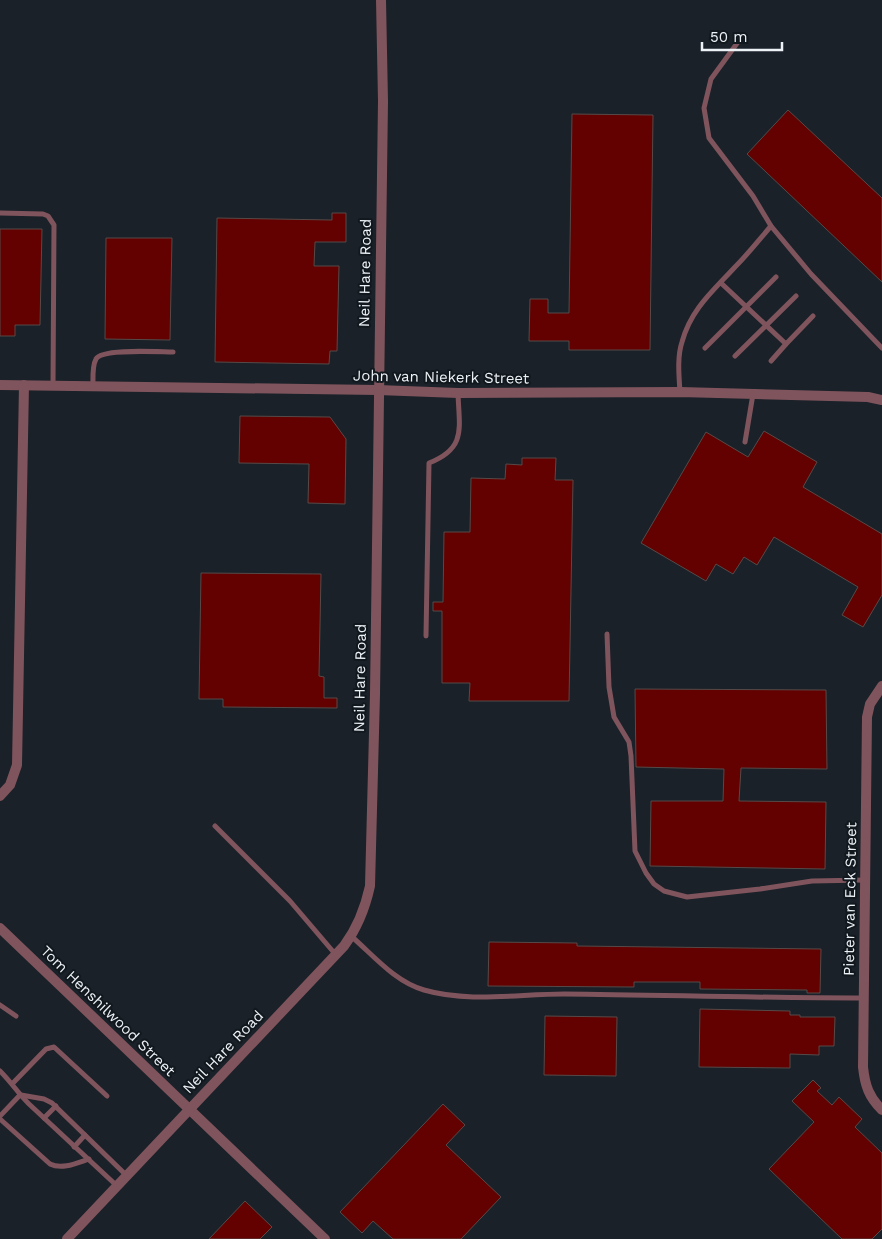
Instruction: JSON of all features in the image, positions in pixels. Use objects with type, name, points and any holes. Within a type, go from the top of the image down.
[{"type":"street","name":"Neil Hare Road","points":[[67,1239],[116,1185],[336,955],[361,919],[370,886],[375,694],[383,101],[381,0]]},
{"type":"street","name":"John van Niekerk Street","points":[[0,385],[378,390],[458,393],[680,392],[868,397],[882,400]]},
{"type":"street","points":[[0,796],[10,785],[17,764],[24,385]]},
{"type":"street","name":"Pieter van Eck Street","points":[[882,686],[870,704],[867,717],[863,1068],[868,1094],[882,1110]]},
{"type":"street","name":"Tom Henshilwood Street","points":[[0,928],[325,1239]]},
{"type":"lane","points":[[738,42],[711,79],[704,108],[709,138],[752,196],[771,226],[811,274],[882,348]]},
{"type":"lane","points":[[0,213],[43,214],[48,216],[54,225],[53,386]]},
{"type":"lane","points":[[680,392],[681,344],[698,306],[750,252],[771,226]]},
{"type":"lane","points":[[705,348],[776,276]]},
{"type":"lane","points":[[721,283],[786,344]]},
{"type":"lane","points":[[736,356],[796,296]]},
{"type":"lane","points":[[771,360],[813,316]]},
{"type":"lane","points":[[94,386],[94,365],[95,359],[99,355],[110,352],[173,352]]},
{"type":"lane","points":[[426,636],[429,463],[443,458],[455,447],[459,437],[458,393]]},
{"type":"lane","points":[[745,442],[753,394]]},
{"type":"lane","points":[[607,634],[609,687],[614,717],[629,742],[632,756],[634,851],[654,884],[664,891],[687,897],[812,881],[866,880]]},
{"type":"lane","points":[[215,826],[290,901],[336,955]]},
{"type":"lane","points":[[351,936],[395,975],[412,985],[444,994],[486,997],[558,994],[864,998]]},
{"type":"lane","points":[[0,1005],[16,1016]]},
{"type":"lane","points":[[13,1083],[46,1049],[54,1047],[107,1096]]},
{"type":"lane","points":[[0,1071],[13,1083],[20,1095],[116,1185]]},
{"type":"lane","points":[[20,1095],[44,1099],[56,1106],[126,1175]]},
{"type":"lane","points":[[20,1095],[0,1117],[50,1164],[64,1166],[89,1159]]},
{"type":"lane","points":[[44,1118],[56,1106]]},
{"type":"lane","points":[[74,1146],[85,1135]]},
{"type":"building","points":[[788,110],[882,198],[882,282],[747,154]]},
{"type":"building","points":[[572,114],[653,115],[650,350],[569,350],[569,341],[529,341],[530,299],[548,299],[548,313],[569,313]]},
{"type":"building","points":[[332,213],[346,213],[346,242],[315,242],[314,266],[339,266],[337,351],[330,351],[329,364],[215,362],[217,218],[332,220]]},
{"type":"building","points":[[0,229],[42,229],[40,325],[15,325],[15,336],[0,336]]},
{"type":"building","points":[[106,238],[172,238],[170,340],[105,339]]},
{"type":"building","points":[[240,416],[330,417],[346,439],[345,504],[308,503],[309,464],[239,463]]},
{"type":"building","points":[[764,431],[817,462],[803,487],[882,534],[882,595],[863,627],[842,615],[858,587],[774,537],[757,565],[744,557],[733,574],[716,564],[706,581],[641,543],[706,432],[748,457]]},
{"type":"building","points":[[522,458],[556,458],[555,480],[573,480],[569,701],[469,701],[470,683],[442,683],[442,611],[433,611],[433,602],[443,602],[444,532],[470,532],[471,478],[505,479],[506,464],[522,465]]},
{"type":"building","points":[[201,573],[321,574],[319,676],[324,677],[324,698],[337,698],[337,708],[223,707],[223,699],[199,699]]},
{"type":"building","points":[[635,689],[826,690],[827,769],[741,768],[739,801],[826,802],[825,869],[650,866],[651,801],[723,801],[724,769],[636,767]]},
{"type":"building","points":[[489,942],[577,943],[577,946],[821,949],[820,993],[807,993],[807,990],[700,989],[700,982],[634,982],[634,987],[488,986]]},
{"type":"building","points":[[700,1009],[790,1011],[790,1015],[800,1015],[800,1017],[835,1017],[834,1046],[819,1046],[819,1055],[790,1054],[790,1068],[699,1067]]},
{"type":"building","points":[[545,1016],[617,1017],[616,1076],[544,1075]]},
{"type":"building","points":[[813,1080],[821,1088],[817,1091],[832,1105],[839,1097],[862,1119],[855,1127],[882,1153],[882,1229],[872,1239],[842,1239],[769,1169],[814,1122],[792,1101]]},
{"type":"building","points":[[443,1104],[465,1125],[446,1145],[501,1197],[461,1239],[393,1239],[373,1221],[362,1233],[340,1212]]},
{"type":"building","points":[[245,1201],[272,1227],[260,1239],[209,1239]]}]
